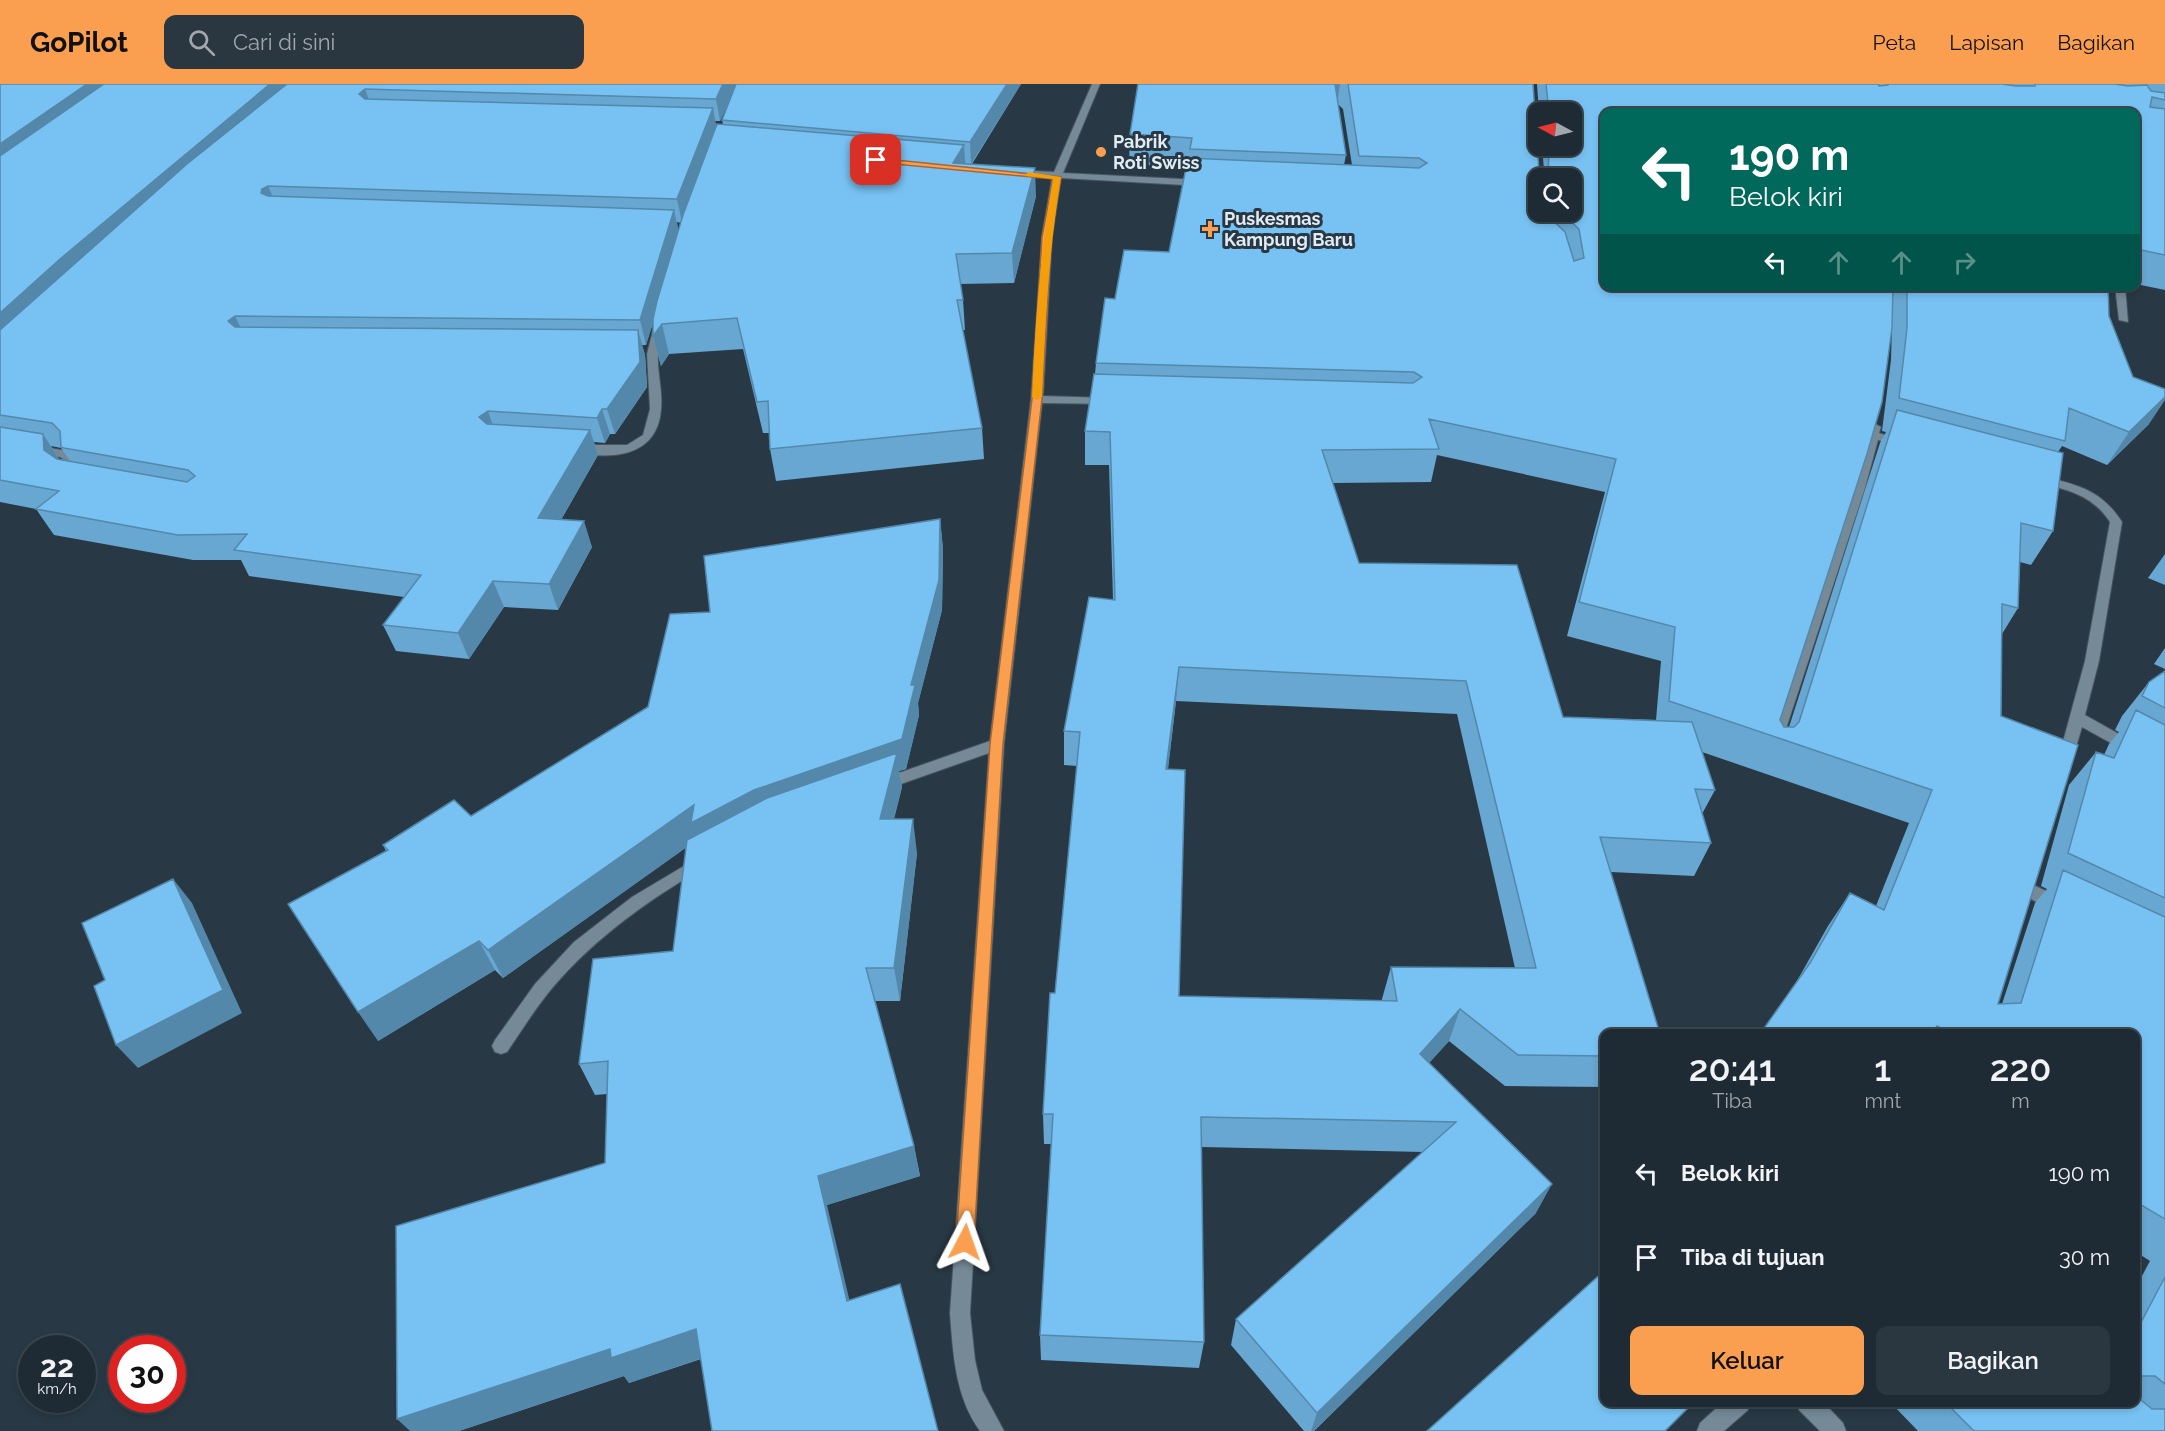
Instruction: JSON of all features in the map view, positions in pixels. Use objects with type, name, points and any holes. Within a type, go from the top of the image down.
[{"type":"street","points":[[993,1431],[980,1416],[966,1381],[960,1313],[997,744],[1037,399],[1047,237],[1057,177],[1096,84]]},
{"type":"street","points":[[1010,173],[1209,184]]},
{"type":"street","points":[[2121,291],[2124,320]]},
{"type":"street","points":[[563,448],[619,450],[636,446],[647,438],[655,426],[657,411],[652,350],[662,316]]},
{"type":"street","points":[[640,350],[652,350]]},
{"type":"street","points":[[1037,399],[1120,402]]},
{"type":"street","points":[[1771,755],[1874,435],[1877,414]]},
{"type":"street","points":[[1874,435],[1919,447]]},
{"type":"street","points":[[0,444],[64,454],[69,458],[69,476],[78,479]]},
{"type":"street","points":[[2022,475],[2090,493],[2108,506],[2116,522],[2092,661],[2062,772]]},
{"type":"street","points":[[2077,717],[2165,767]]},
{"type":"street","points":[[866,790],[997,744]]},
{"type":"street","points":[[501,1046],[546,983],[577,950],[623,913],[687,870],[716,854]]},
{"type":"street","points":[[2029,890],[2071,911]]},
{"type":"street","points":[[1708,1431],[1734,1407]]},
{"type":"street","points":[[1812,1407],[1835,1431]]},
{"type":"building","points":[[0,84],[87,84],[0,144]]},
{"type":"building","points":[[104,84],[270,84],[60,259],[0,313],[0,156]]},
{"type":"building","points":[[287,84],[723,84],[716,99],[365,89],[359,94],[365,99],[713,108],[677,199],[268,186],[262,189],[261,193],[268,196],[674,210],[640,320],[235,316],[228,321],[235,327],[638,330],[640,362],[607,409],[602,409],[597,418],[488,411],[479,417],[487,424],[590,430],[538,518],[584,521],[549,584],[493,581],[458,633],[383,625],[421,575],[234,550],[247,534],[178,535],[36,509],[59,491],[0,480],[0,427],[43,434],[44,450],[57,459],[187,482],[195,476],[188,470],[64,448],[61,447],[60,431],[52,423],[0,415],[0,330],[187,164]]},
{"type":"building","points":[[736,84],[1007,84],[970,142],[722,120]]},
{"type":"building","points":[[1138,84],[1335,84],[1346,155],[1190,149],[1192,138],[1130,134]]},
{"type":"building","points":[[1348,84],[1533,84],[1534,102],[1528,102],[1528,156],[1538,156],[1539,168],[1528,168],[1528,222],[1554,222],[1565,232],[1574,261],[1584,258],[1579,229],[1572,222],[1582,222],[1582,168],[1548,168],[1549,156],[1582,156],[1582,102],[1548,102],[1546,84],[1878,84],[1879,86],[1888,84],[2002,84],[2035,86],[2035,84],[2115,84],[2147,85],[2151,91],[2165,93],[2165,100],[2152,97],[2150,107],[2165,109],[2165,255],[2140,250],[2140,108],[1600,108],[1600,291],[1893,291],[1892,328],[1882,402],[1780,720],[1784,727],[1794,727],[1799,722],[1897,410],[2063,453],[2053,531],[2021,523],[2018,608],[2002,604],[2001,716],[2078,745],[1998,1004],[2021,1003],[2063,870],[2165,917],[2165,1219],[2140,1204],[2140,1029],[1943,1029],[1937,1026],[1935,1029],[1764,1029],[1810,963],[1850,893],[1884,910],[1932,790],[1669,701],[1675,627],[1579,602],[1616,459],[1429,419],[1439,449],[1322,450],[1359,563],[1517,565],[1563,717],[1692,722],[1715,790],[1695,789],[1711,843],[1600,837],[1658,1029],[1600,1029],[1600,1056],[1518,1055],[1460,1009],[1420,1054],[1552,1184],[1317,1413],[1236,1319],[1456,1122],[1201,1117],[1204,1342],[1040,1335],[1053,1114],[1043,1114],[1050,993],[1055,993],[1080,732],[1064,731],[1089,597],[1115,600],[1110,432],[1085,431],[1094,374],[1413,383],[1422,377],[1414,372],[1096,363],[1105,298],[1115,299],[1124,250],[1169,252],[1188,158],[1419,168],[1427,163],[1419,158],[1359,156]],"holes":[[[1179,667],[1466,681],[1536,968],[1391,967],[1397,1001],[1179,996],[1185,770],[1166,769]]]},
{"type":"building","points":[[717,124],[964,145],[953,163],[1035,168],[1012,253],[956,254],[963,300],[957,300],[982,428],[770,449],[768,401],[757,402],[737,318],[662,324],[653,336],[653,319],[657,301],[683,215]]},
{"type":"building","points":[[1907,291],[2108,291],[2109,316],[2133,377],[2165,389],[2165,397],[2129,432],[2069,408],[2065,441],[1899,398],[1907,328]]},
{"type":"building","points":[[940,519],[939,580],[911,685],[915,685],[902,739],[754,790],[691,823],[694,805],[488,950],[479,941],[358,1012],[288,904],[388,850],[383,845],[454,800],[471,816],[648,707],[670,614],[710,612],[704,556]]},
{"type":"building","points":[[2165,671],[2165,708],[2142,696],[2149,682]]},
{"type":"building","points":[[2136,710],[2165,725],[2165,898],[2068,853],[2096,752],[2114,758]]},
{"type":"building","points":[[897,753],[880,819],[913,819],[894,968],[866,968],[914,1146],[818,1176],[847,1301],[900,1284],[938,1431],[712,1431],[696,1329],[611,1358],[610,1349],[397,1419],[396,1226],[605,1163],[608,1061],[579,1064],[593,959],[673,951],[687,840],[767,798]]},
{"type":"building","points":[[173,879],[223,990],[116,1045],[94,986],[105,980],[82,923]]},
{"type":"building","points":[[1600,1275],[1600,1407],[1689,1407],[1665,1431],[1427,1431]]},
{"type":"building","points":[[2165,1277],[2165,1384],[2155,1376],[2140,1376],[2140,1324]]},
{"type":"building","points":[[2140,1399],[2152,1409],[2165,1409],[2165,1431],[1974,1431],[1950,1407],[2140,1407]]},
{"type":"slow traffic","points":[[1028,174],[1057,177],[1047,237],[1037,397]]},
{"type":"place","name":"Pabrik Roti Swiss","points":[[1101,152]]},
{"type":"place","name":"Puskesmas Kampung Baru","points":[[1210,229]]},
{"type":"route","points":[[876,160],[1057,177],[1047,237],[1037,399],[997,744],[965,1242]]}]
